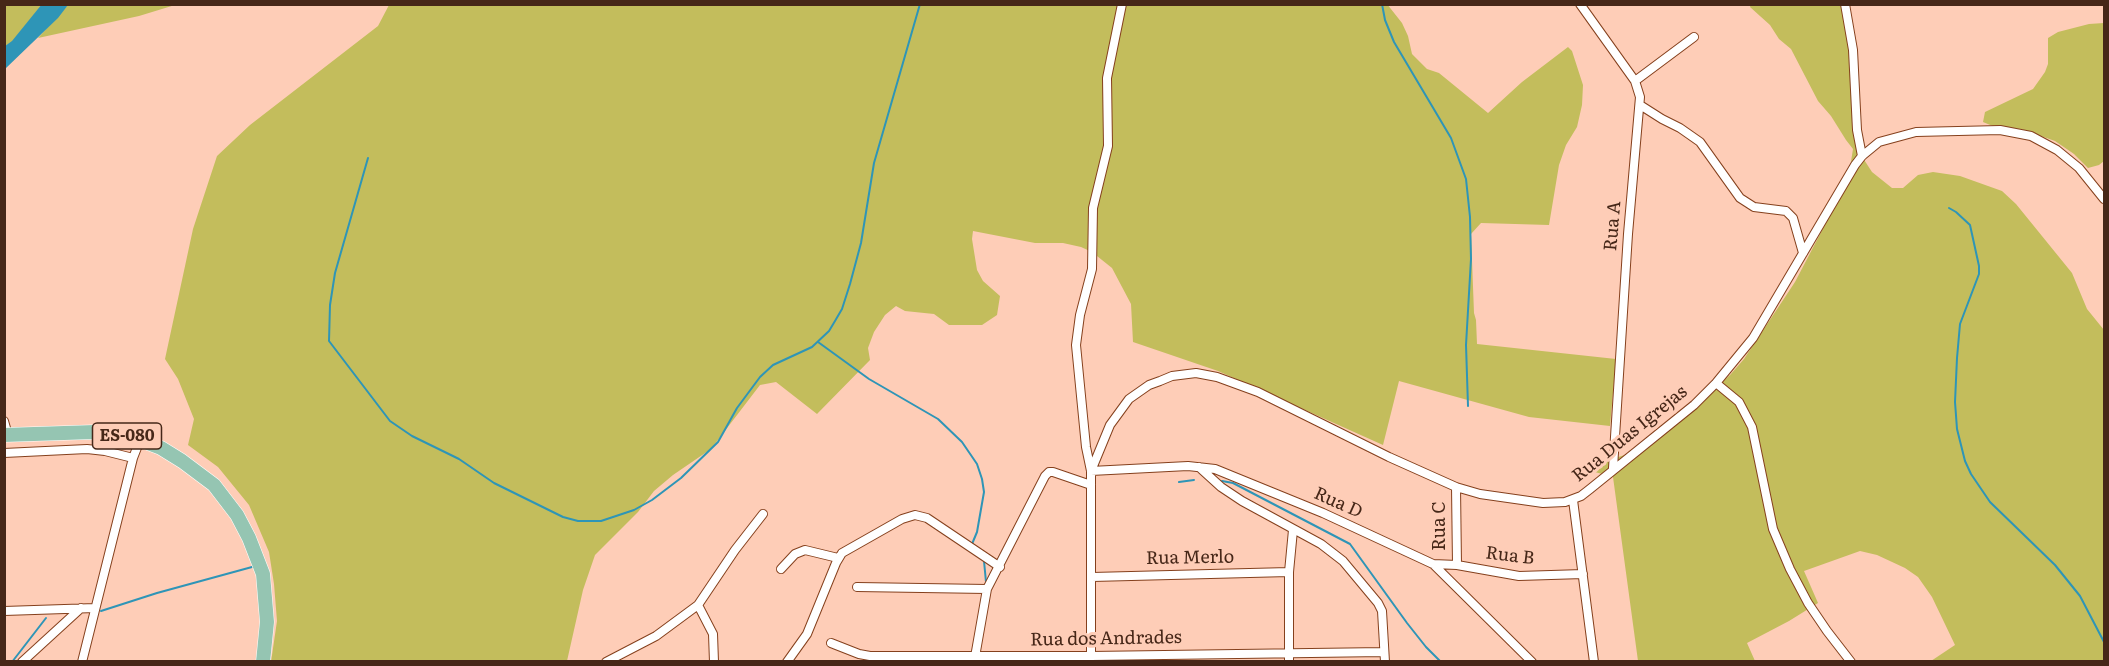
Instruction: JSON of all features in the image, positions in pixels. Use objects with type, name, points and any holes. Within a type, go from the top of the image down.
[{"type":"main road","name":"ES-080","points":[[6,435],[94,432],[116,434],[161,448],[196,470],[214,485],[237,515],[263,573],[267,622],[263,662]]},
{"type":"street","points":[[1091,659],[1091,471],[1086,447],[1076,345],[1077,326],[1092,268],[1095,200],[1108,146],[1107,78],[1122,4]]},
{"type":"street","name":"Rua A","points":[[1580,4],[1639,89],[1640,105],[1628,234],[1613,468]]},
{"type":"street","points":[[1845,4],[1853,50],[1857,130],[1862,156]]},
{"type":"street","points":[[1635,81],[1694,37]]},
{"type":"street","points":[[1640,105],[1700,142],[1740,198],[1754,207],[1786,211],[1793,218],[1803,254]]},
{"type":"street","name":"Rua Duas Igrejas","points":[[1091,471],[1110,425],[1129,399],[1144,388],[1172,376],[1196,373],[1217,377],[1258,392],[1389,457],[1456,487],[1480,494],[1543,503],[1573,500],[1590,489],[1613,468],[1694,405],[1716,383],[1753,338],[1862,156],[1879,142],[1916,132],[1980,130],[2016,132],[2031,136],[2057,150],[2079,168],[2104,199]]},
{"type":"street","points":[[1716,383],[1739,402],[1752,427],[1773,529],[1790,569],[1808,603],[1851,662]]},
{"type":"street","points":[[4,421],[6,435]]},
{"type":"street","points":[[82,662],[133,458],[140,440]]},
{"type":"street","points":[[4,453],[87,449],[133,458]]},
{"type":"street","name":"Rua D","points":[[1091,471],[1139,467],[1199,467],[1219,470],[1323,513],[1432,564],[1532,662]]},
{"type":"street","points":[[1199,467],[1221,487],[1242,501],[1336,554],[1378,603],[1383,620],[1384,657]]},
{"type":"street","points":[[975,657],[987,589],[1046,474],[1053,472],[1091,485]]},
{"type":"street","name":"Rua C","points":[[1456,487],[1457,565]]},
{"type":"street","points":[[1573,500],[1594,662]]},
{"type":"street","points":[[606,662],[656,636],[698,605],[735,550],[763,514]]},
{"type":"street","points":[[787,662],[807,634],[838,558],[854,544],[902,519],[915,515],[927,518],[1000,567]]},
{"type":"street","points":[[1289,657],[1289,572],[1293,530]]},
{"type":"street","points":[[780,569],[795,554],[805,550],[838,558]]},
{"type":"street","name":"Rua B","points":[[1432,564],[1457,565],[1518,576],[1583,574]]},
{"type":"street","name":"Rua Merlo","points":[[1092,577],[1289,572]]},
{"type":"street","points":[[857,587],[987,589]]},
{"type":"street","points":[[698,605],[713,634],[714,662]]},
{"type":"street","points":[[22,662],[81,608]]},
{"type":"street","points":[[4,611],[95,608]]},
{"type":"street","name":"Rua dos Andrades","points":[[831,644],[870,656],[1006,659],[1384,657]]},
{"type":"shaded area","points":[[1387,4],[1402,23],[1412,54],[1427,69],[1439,73],[1488,113],[1522,82],[1568,47],[1572,51],[1583,85],[1582,105],[1577,127],[1566,145],[1559,165],[1549,225],[1481,223],[1471,234],[1477,344],[1616,359],[1610,426],[1529,417],[1399,381],[1383,445],[1218,371],[1133,342],[1131,304],[1112,268],[1092,252],[1063,243],[1035,243],[973,231],[972,239],[977,270],[983,281],[1000,296],[997,315],[982,325],[949,325],[934,314],[905,311],[896,306],[885,315],[874,332],[868,348],[870,360],[817,414],[776,382],[760,385],[711,449],[654,491],[638,512],[595,555],[583,590],[567,661],[271,662],[277,621],[269,552],[249,505],[218,467],[188,445],[194,419],[178,379],[165,359],[193,229],[217,156],[250,125],[378,26],[389,5]]},
{"type":"shaded area","points":[[1751,4],[1843,5],[1849,36],[1859,152],[1872,172],[1892,188],[1903,188],[1918,175],[1933,172],[1960,176],[2002,191],[2016,204],[2072,273],[2087,309],[2104,330],[2104,661],[1931,661],[1955,645],[1932,597],[1918,577],[1905,568],[1877,555],[1860,551],[1804,571],[1818,603],[1747,643],[1755,661],[1638,661],[1613,477],[1595,472],[1609,460],[1640,450],[1650,444],[1685,417],[1744,359],[1795,282],[1849,174],[1853,149],[1818,101],[1791,49],[1750,7]]},
{"type":"shaded area","points":[[5,5],[42,5],[12,42],[5,46]]},
{"type":"shaded area","points":[[68,5],[175,5],[139,16],[38,38]]},
{"type":"shaded area","points":[[2104,23],[2104,161],[2088,168],[2074,154],[2055,141],[2021,129],[1995,127],[1983,122],[1985,112],[2033,89],[2048,64],[2048,38],[2058,32],[2089,24]]},
{"type":"water","points":[[42,4],[68,5],[58,18],[5,69],[5,46],[12,41]]},
{"type":"waterway","points":[[368,158],[335,273],[330,305],[329,341],[390,421],[412,436],[459,459],[494,483],[563,517],[578,521],[601,521],[634,510],[652,500],[681,478],[718,442],[737,408],[760,377],[773,365],[812,347],[829,331],[842,309],[850,284],[861,243],[874,163],[920,4]]},
{"type":"waterway","points":[[1382,4],[1385,20],[1394,42],[1451,138],[1466,179],[1471,259],[1466,345],[1468,406]]},
{"type":"waterway","points":[[1949,208],[1970,225],[1979,266],[1979,274],[1960,324],[1957,358],[1955,402],[1957,429],[1965,461],[1990,502],[2055,565],[2080,596],[2104,642]]},
{"type":"waterway","points":[[818,342],[869,379],[938,419],[962,442],[977,464],[984,492],[977,532],[972,544]]},
{"type":"waterway","points":[[1179,482],[1194,480]]},
{"type":"waterway","points":[[1222,481],[1233,483],[1350,544],[1407,623],[1441,662]]},
{"type":"waterway","points":[[984,561],[986,582]]},
{"type":"waterway","points":[[101,611],[252,567]]},
{"type":"waterway","points":[[12,662],[46,618]]}]
